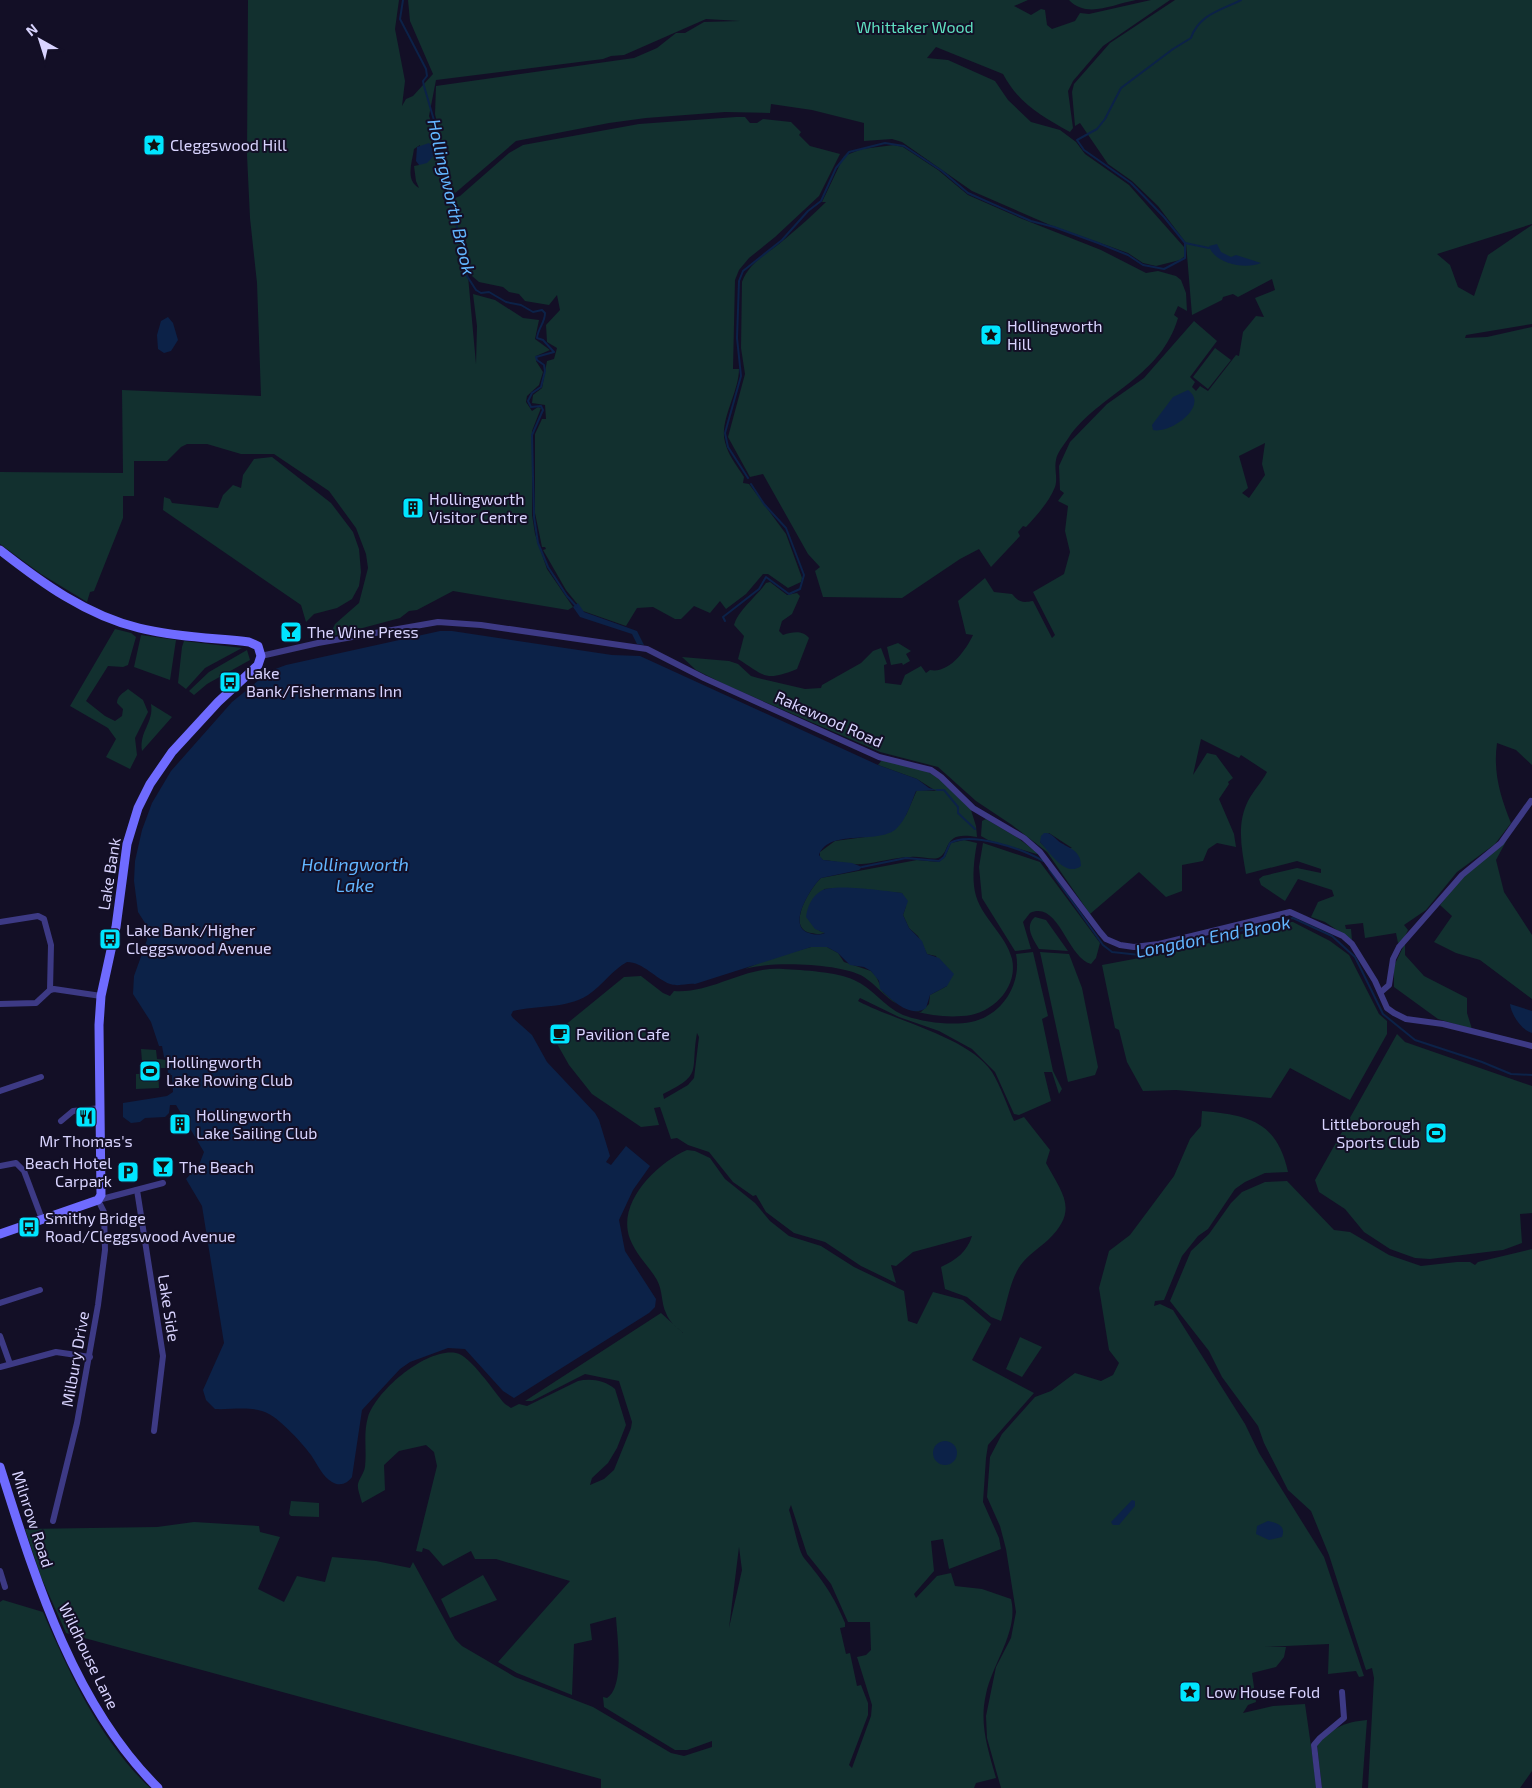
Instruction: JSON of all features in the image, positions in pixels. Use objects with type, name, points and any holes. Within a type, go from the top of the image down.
[{"type":"main road","points":[[0,550],[47,585],[103,616],[140,628],[249,642],[258,646],[261,656]]},
{"type":"main road","name":"Lake Bank","points":[[98,1200],[103,1190],[105,1153],[100,1108],[99,1025],[101,996],[113,946],[128,844],[138,808],[150,784],[172,752],[218,702],[258,665],[261,656]]},
{"type":"main road","points":[[0,1234],[98,1200]]},
{"type":"main road","name":"Milnrow Road","points":[[0,1467],[2,1481],[37,1580]]},
{"type":"main road","name":"Wildhouse Lane","points":[[37,1580],[90,1699],[134,1763],[158,1788]]},
{"type":"street","name":"Rakewood Road","points":[[261,656],[318,643],[438,622],[481,625],[647,649],[704,678],[879,757],[931,770],[941,777],[973,808],[1024,838],[1047,859],[1106,939],[1127,946],[1159,944],[1290,912],[1344,936],[1352,944],[1381,992],[1387,1008],[1406,1019],[1442,1024],[1532,1046]]},
{"type":"street","points":[[1381,992],[1389,985],[1393,959],[1399,947],[1462,875],[1501,842],[1532,801]]},
{"type":"street","points":[[0,922],[38,916],[44,919],[51,945],[50,990]]},
{"type":"street","points":[[0,1004],[36,1002],[50,990],[101,996]]},
{"type":"street","points":[[0,1091],[40,1077]]},
{"type":"street","points":[[61,1121],[73,1111],[100,1108]]},
{"type":"street","points":[[0,1166],[16,1164],[24,1171],[42,1219]]},
{"type":"street","points":[[98,1200],[163,1183]]},
{"type":"street","name":"Lake Side","points":[[137,1190],[163,1356],[154,1431]]},
{"type":"street","name":"Milbury Drive","points":[[52,1520],[67,1469],[90,1357],[104,1250],[104,1212],[98,1200]]},
{"type":"street","points":[[0,1303],[40,1290]]},
{"type":"street","points":[[0,1336],[10,1364]]},
{"type":"street","points":[[0,1367],[56,1352],[90,1357]]},
{"type":"street","points":[[0,1572],[5,1587]]},
{"type":"street","points":[[1319,1788],[1314,1745],[1344,1718],[1342,1692]]},
{"type":"green space","name":"Whittaker Wood","points":[[248,0],[399,0],[395,29],[405,81],[402,106],[406,99],[413,96],[433,74],[410,21],[408,0],[1028,0],[1014,6],[1031,15],[1041,9],[1045,10],[1047,25],[1052,29],[1075,21],[1080,13],[1089,14],[1151,0],[1170,0],[1103,46],[1073,81],[1068,91],[1073,128],[1070,132],[1032,108],[1016,93],[1003,74],[936,47],[927,58],[948,60],[995,81],[1008,100],[1031,122],[1060,130],[1076,142],[1085,154],[1129,185],[1184,247],[1186,255],[1180,260],[1156,266],[1143,263],[1128,253],[1050,225],[972,191],[902,142],[892,139],[864,141],[864,123],[812,110],[771,104],[770,113],[725,112],[646,118],[609,123],[516,141],[454,194],[455,198],[460,196],[509,153],[523,145],[639,124],[736,117],[745,117],[750,123],[757,123],[763,119],[791,122],[801,132],[799,135],[810,146],[840,154],[819,196],[775,237],[749,258],[739,270],[735,280],[733,369],[739,369],[725,425],[726,447],[744,477],[743,483],[749,484],[786,534],[802,578],[801,582],[788,588],[768,574],[763,574],[746,594],[726,609],[720,601],[710,613],[694,606],[681,619],[675,619],[653,607],[637,608],[626,626],[583,611],[566,590],[543,550],[546,549],[542,547],[535,513],[535,434],[542,419],[546,419],[545,405],[532,403],[533,395],[542,388],[547,361],[554,359],[557,348],[547,342],[546,325],[560,310],[557,295],[549,305],[525,301],[519,294],[509,292],[503,287],[479,282],[472,276],[466,254],[476,364],[477,326],[473,294],[495,300],[523,318],[539,320],[535,339],[550,350],[536,356],[536,361],[543,372],[539,385],[527,396],[526,402],[532,411],[538,407],[541,408],[532,431],[532,515],[535,534],[547,569],[573,607],[568,610],[453,591],[417,610],[409,611],[400,618],[329,637],[335,624],[359,603],[368,568],[366,554],[356,528],[329,491],[274,454],[241,454],[207,444],[187,444],[181,447],[167,461],[134,461],[134,496],[123,496],[123,518],[94,591],[90,592],[87,602],[41,574],[0,544],[0,472],[123,473],[122,390],[261,396],[257,283],[250,218],[247,155]],"holes":[[[706,19],[740,21],[704,22],[685,33],[676,33],[657,48],[634,58],[436,86],[435,114],[447,168],[429,116],[436,80],[624,55]],[[420,145],[419,165],[414,166],[419,188],[412,180],[410,171],[414,149]]]},
{"type":"green space","points":[[1069,0],[1136,0],[1101,9],[1084,9],[1076,6]]},
{"type":"green space","points":[[1175,0],[1532,0],[1532,224],[1437,254],[1450,265],[1458,287],[1474,296],[1488,255],[1532,225],[1532,324],[1466,335],[1465,338],[1487,337],[1532,327],[1532,765],[1516,750],[1497,743],[1496,764],[1498,784],[1511,823],[1495,844],[1457,872],[1426,910],[1404,925],[1408,930],[1402,942],[1398,943],[1396,933],[1365,938],[1363,923],[1345,925],[1346,929],[1351,929],[1352,940],[1325,922],[1311,917],[1318,902],[1334,896],[1332,890],[1298,879],[1285,901],[1261,885],[1259,879],[1263,876],[1297,868],[1321,873],[1321,869],[1297,861],[1246,874],[1241,838],[1242,819],[1248,801],[1267,772],[1241,755],[1239,758],[1201,739],[1193,775],[1207,753],[1216,755],[1233,778],[1228,782],[1229,784],[1219,799],[1234,834],[1236,847],[1217,843],[1208,849],[1203,861],[1182,865],[1182,891],[1166,897],[1139,872],[1090,914],[1047,852],[1012,825],[976,801],[938,767],[880,752],[726,685],[696,670],[682,657],[729,661],[738,664],[751,676],[805,689],[821,688],[822,685],[861,663],[873,651],[881,648],[887,664],[884,665],[885,683],[901,685],[905,675],[921,666],[926,673],[930,670],[944,668],[961,654],[973,635],[966,634],[958,601],[985,578],[994,592],[1012,594],[1021,601],[1033,601],[1052,638],[1055,635],[1033,592],[1064,574],[1070,552],[1065,531],[1068,506],[1058,501],[1064,493],[1060,490],[1059,466],[1070,442],[1107,404],[1144,378],[1194,321],[1217,341],[1190,377],[1195,382],[1192,387],[1196,391],[1200,386],[1208,391],[1236,355],[1239,356],[1243,332],[1256,316],[1264,317],[1255,298],[1275,290],[1272,279],[1238,297],[1233,294],[1223,297],[1222,300],[1192,315],[1186,243],[1158,206],[1132,181],[1108,164],[1080,123],[1075,126],[1072,92],[1074,84],[1110,43]],"holes":[[[1265,443],[1262,464],[1265,475],[1249,498],[1242,493],[1248,488],[1239,456]],[[1049,833],[1072,848],[1046,848],[1040,842]]]},
{"type":"green space","points":[[894,145],[903,147],[938,170],[968,195],[1101,250],[1146,273],[1158,271],[1176,276],[1181,280],[1186,293],[1187,311],[1178,306],[1174,315],[1178,318],[1170,338],[1159,355],[1131,382],[1085,419],[1071,434],[1057,457],[1056,484],[1049,498],[1026,527],[1023,526],[1018,532],[1020,536],[991,567],[979,549],[960,559],[902,598],[823,597],[815,571],[820,567],[808,554],[763,474],[750,477],[728,437],[745,374],[741,348],[742,282],[750,268],[760,258],[785,239],[826,202],[822,202],[844,156],[862,149]]},
{"type":"green space","points":[[1215,348],[1231,360],[1208,389],[1193,377]]},
{"type":"green space","points":[[272,457],[331,503],[353,532],[359,549],[361,572],[359,586],[352,599],[337,608],[314,614],[306,622],[301,605],[163,510],[164,497],[170,499],[172,503],[218,508],[223,495],[233,485],[241,488],[243,475],[254,459]]},
{"type":"green space","points":[[770,582],[787,595],[797,593],[800,596],[792,614],[782,621],[779,631],[783,635],[800,633],[809,638],[797,669],[771,676],[760,673],[738,659],[744,636],[734,625],[744,609],[766,583]]},
{"type":"green space","points":[[115,629],[131,633],[136,637],[128,665],[123,667],[108,666],[86,701],[105,716],[115,721],[122,716],[123,709],[117,703],[118,698],[128,689],[143,700],[148,712],[135,738],[137,755],[130,769],[106,757],[116,739],[108,728],[70,706]]},
{"type":"green space","points":[[141,635],[176,640],[170,680],[134,667]]},
{"type":"green space","points":[[184,641],[242,648],[205,668],[186,689],[178,683]]},
{"type":"green space","points":[[898,643],[911,651],[906,654],[910,661],[903,665],[902,663],[891,665],[887,647]]},
{"type":"green space","points":[[247,650],[250,660],[207,684],[194,695],[189,691],[209,672]]},
{"type":"green space","points":[[151,704],[172,717],[142,751],[143,738],[150,717]]},
{"type":"green space","points":[[882,760],[925,770],[941,780],[971,810],[977,837],[958,836],[949,843],[945,851],[938,858],[905,857],[857,864],[823,860],[820,857],[820,852],[835,841],[865,837],[906,815],[917,790],[936,791],[917,779],[878,765]]},
{"type":"green space","points":[[986,819],[1018,838],[1040,855],[988,840],[981,836],[982,821]]},
{"type":"green space","points":[[1510,834],[1496,860],[1504,892],[1532,935],[1532,999],[1480,960],[1456,953],[1434,942],[1452,916],[1440,905],[1462,877]]},
{"type":"green space","points":[[964,840],[977,843],[974,868],[975,892],[982,910],[1009,950],[1012,959],[1012,978],[1008,987],[997,1002],[989,1008],[964,1016],[935,1015],[914,1011],[921,1012],[929,1004],[930,995],[947,986],[936,956],[927,954],[918,936],[909,928],[903,915],[906,906],[902,893],[837,888],[824,889],[819,931],[826,932],[821,934],[811,933],[804,930],[800,924],[802,907],[821,878],[917,860],[939,862],[945,857],[951,843]]},
{"type":"green space","points":[[983,843],[1040,862],[1100,943],[1096,958],[1091,964],[1083,960],[1075,952],[1056,922],[1040,911],[1030,913],[1023,922],[1031,949],[1015,951],[982,898],[979,867]]},
{"type":"green space","points":[[1035,917],[1046,920],[1068,951],[1039,949],[1032,937],[1030,928],[1030,924]]},
{"type":"green space","points":[[1286,922],[1293,922],[1330,941],[1349,955],[1379,1014],[1387,1021],[1387,1034],[1350,1100],[1290,1068],[1271,1098],[1176,1090],[1143,1091],[1127,1062],[1119,1030],[1115,1028],[1102,965],[1187,949]]},
{"type":"green space","points":[[1405,943],[1405,955],[1424,976],[1467,998],[1467,1013],[1472,1029],[1438,1019],[1394,987],[1394,966]]},
{"type":"green space","points":[[811,947],[827,947],[838,953],[844,962],[871,971],[876,976],[883,992],[897,1004],[864,977],[853,972],[823,966],[788,964],[756,966],[745,969],[773,957]]},
{"type":"green space","points":[[1033,952],[1048,1016],[1042,1019],[1053,1071],[1062,1089],[1059,1094],[1052,1072],[1044,1072],[1051,1101],[1019,1115],[1014,1114],[995,1072],[972,1049],[939,1031],[899,1017],[860,998],[858,1001],[949,1039],[967,1049],[992,1072],[1014,1121],[1024,1117],[1050,1150],[1046,1163],[1058,1184],[1065,1202],[1063,1220],[1048,1240],[1020,1266],[1011,1285],[1001,1321],[991,1317],[967,1297],[945,1289],[941,1267],[960,1255],[967,1247],[972,1236],[913,1252],[896,1266],[891,1265],[896,1283],[861,1266],[825,1242],[794,1233],[766,1212],[756,1195],[753,1196],[733,1182],[709,1152],[688,1145],[677,1138],[671,1139],[660,1107],[654,1108],[659,1125],[641,1127],[592,1094],[569,1065],[556,1042],[568,1038],[564,1026],[624,977],[641,976],[663,993],[670,996],[674,991],[688,991],[715,985],[741,975],[769,969],[810,971],[847,977],[861,983],[896,1012],[903,1015],[937,1023],[955,1024],[971,1022],[982,1019],[992,1013],[1007,997],[1013,987],[1016,976],[1016,954]],"holes":[[[697,1033],[699,1037],[694,1078],[688,1085],[664,1099],[663,1094],[685,1082],[693,1071]]]},
{"type":"green space","points":[[1040,952],[1069,954],[1082,988],[1098,1067],[1095,1075],[1068,1082]]},
{"type":"green space","name":"Littleborough Sports Club","points":[[1397,1034],[1405,1042],[1532,1086],[1532,1213],[1520,1214],[1522,1243],[1503,1250],[1430,1259],[1415,1258],[1390,1249],[1364,1232],[1345,1209],[1319,1192],[1315,1180]]},
{"type":"green space","name":"Hollingworth Lake Rowing Club","points":[[141,1049],[156,1050],[157,1059],[166,1060],[167,1068],[158,1068],[159,1088],[136,1089],[136,1074],[143,1074]]},
{"type":"green space","points":[[1202,1111],[1247,1119],[1268,1131],[1283,1155],[1288,1172],[1265,1173],[1235,1189],[1208,1229],[1198,1236],[1182,1256],[1164,1300],[1155,1301],[1154,1306],[1160,1304],[1173,1310],[1245,1424],[1259,1453],[1324,1557],[1364,1676],[1359,1677],[1356,1671],[1328,1674],[1329,1644],[1264,1647],[1286,1647],[1284,1657],[1276,1667],[1252,1673],[1256,1702],[1248,1705],[1243,1713],[1273,1706],[1305,1704],[1317,1788],[1001,1788],[987,1738],[986,1716],[996,1667],[1011,1638],[1016,1612],[1006,1549],[1000,1526],[987,1497],[990,1457],[1002,1434],[1035,1397],[1051,1391],[1075,1373],[1101,1381],[1113,1375],[1119,1363],[1109,1350],[1099,1288],[1109,1251],[1130,1235],[1174,1176],[1190,1139],[1201,1126]]},
{"type":"green space","points":[[687,1150],[695,1151],[710,1158],[725,1179],[755,1203],[770,1221],[789,1236],[821,1246],[854,1267],[904,1291],[908,1321],[917,1324],[933,1292],[963,1300],[991,1324],[972,1360],[1034,1393],[988,1445],[983,1502],[999,1538],[1001,1549],[949,1569],[943,1539],[931,1541],[934,1571],[914,1594],[916,1598],[937,1576],[951,1573],[955,1586],[982,1589],[1011,1599],[1013,1611],[1011,1623],[989,1682],[983,1716],[985,1736],[996,1778],[976,1783],[974,1788],[601,1788],[601,1779],[66,1633],[41,1577],[25,1529],[157,1527],[194,1522],[259,1526],[260,1532],[280,1537],[258,1589],[284,1602],[297,1576],[325,1582],[332,1557],[376,1561],[410,1568],[413,1562],[455,1639],[462,1646],[515,1677],[593,1707],[671,1753],[684,1756],[712,1747],[712,1741],[687,1750],[675,1750],[604,1707],[603,1697],[607,1698],[613,1692],[618,1672],[616,1617],[590,1624],[592,1640],[574,1644],[572,1695],[517,1673],[498,1662],[570,1581],[496,1559],[475,1559],[471,1551],[443,1566],[429,1550],[423,1548],[422,1552],[416,1551],[437,1466],[434,1452],[426,1445],[399,1451],[384,1465],[385,1490],[362,1503],[358,1486],[365,1467],[365,1436],[368,1417],[373,1406],[381,1395],[404,1373],[431,1357],[444,1353],[462,1355],[482,1375],[505,1404],[511,1408],[519,1404],[527,1406],[578,1381],[597,1380],[611,1386],[615,1389],[626,1425],[617,1448],[608,1463],[592,1478],[590,1485],[604,1479],[614,1470],[632,1422],[619,1381],[585,1374],[532,1401],[525,1401],[661,1313],[683,1333],[667,1316],[659,1284],[633,1245],[627,1225],[634,1198],[642,1186],[663,1164]],"holes":[[[791,1505],[807,1554],[831,1584],[848,1622],[870,1622],[871,1650],[866,1655],[857,1657],[872,1705],[871,1716],[852,1768],[849,1765],[868,1715],[868,1703],[861,1685],[857,1686],[850,1653],[846,1654],[840,1628],[845,1627],[845,1623],[828,1589],[804,1558],[789,1510]],[[739,1547],[742,1570],[729,1628]]]},
{"type":"green space","points":[[1287,1181],[1334,1230],[1350,1232],[1389,1255],[1421,1266],[1457,1262],[1470,1262],[1475,1265],[1478,1262],[1532,1249],[1532,1771],[1520,1788],[1368,1788],[1374,1678],[1372,1668],[1366,1670],[1329,1555],[1311,1511],[1288,1490],[1264,1443],[1258,1426],[1222,1377],[1209,1351],[1170,1301],[1191,1251],[1209,1234],[1231,1203],[1242,1192],[1265,1182]]},
{"type":"green space","points":[[1020,1337],[1042,1347],[1022,1377],[1006,1369]]},
{"type":"green space","points":[[291,1501],[319,1503],[319,1517],[291,1516],[289,1514]]},
{"type":"green space","points":[[483,1575],[497,1600],[450,1618],[441,1599]]},
{"type":"green space","points":[[3,1600],[43,1612],[76,1683],[101,1728],[132,1769],[150,1788],[0,1788],[0,1602]]},
{"type":"green space","points":[[1367,1720],[1362,1788],[1322,1788],[1317,1745],[1328,1734],[1339,1727],[1352,1722]]},
{"type":"water","points":[[429,143],[433,148],[433,157],[427,163],[419,165],[416,161],[417,147]]},
{"type":"water","points":[[1217,244],[1221,252],[1231,257],[1236,255],[1261,263],[1246,266],[1223,261],[1212,252],[1209,246]]},
{"type":"water","points":[[168,317],[173,323],[178,340],[171,351],[164,353],[158,349],[157,335],[161,321]]},
{"type":"water","points":[[1188,390],[1194,396],[1194,404],[1185,418],[1169,428],[1153,430],[1152,425],[1173,397]]},
{"type":"water","points":[[578,603],[584,612],[637,631],[644,645],[637,644],[632,634],[580,617],[573,607]]},
{"type":"water","name":"Hollingworth Lake","points":[[440,631],[452,631],[612,655],[640,656],[878,765],[917,779],[929,788],[937,790],[916,791],[903,821],[888,834],[843,839],[824,847],[819,855],[823,860],[852,863],[862,867],[859,870],[821,878],[807,898],[800,915],[800,923],[803,929],[809,933],[825,933],[815,929],[806,917],[813,899],[821,891],[837,888],[860,888],[902,893],[908,901],[903,915],[909,928],[922,941],[927,954],[939,958],[954,974],[947,986],[930,995],[926,1008],[914,1011],[901,1006],[880,989],[879,981],[871,971],[864,967],[850,965],[838,953],[827,947],[811,947],[695,984],[670,984],[644,968],[627,962],[588,995],[570,1003],[513,1011],[511,1015],[513,1018],[532,1035],[547,1062],[595,1113],[610,1156],[606,1162],[611,1165],[626,1146],[650,1166],[633,1190],[619,1220],[625,1251],[656,1299],[655,1307],[649,1313],[514,1398],[503,1391],[465,1349],[448,1348],[410,1362],[400,1369],[362,1410],[352,1477],[346,1483],[338,1484],[326,1477],[311,1455],[286,1427],[274,1417],[263,1411],[242,1408],[215,1409],[206,1400],[203,1390],[224,1343],[202,1206],[186,1179],[199,1165],[204,1152],[176,1105],[170,1105],[169,1113],[165,1117],[145,1118],[140,1122],[131,1123],[123,1117],[123,1103],[167,1096],[173,1092],[172,1075],[168,1075],[167,1059],[164,1057],[162,1046],[159,1046],[151,1022],[133,994],[134,976],[147,940],[145,923],[138,912],[134,881],[135,861],[142,830],[152,803],[171,771],[232,702],[270,671],[286,665]]},
{"type":"water","points":[[1044,833],[1051,835],[1078,854],[1081,866],[1069,869],[1058,862],[1040,842],[1041,836]]},
{"type":"water","points":[[1510,1004],[1532,1011],[1532,1033],[1524,1029],[1517,1021]]},
{"type":"water","points":[[945,1441],[953,1445],[957,1453],[953,1461],[945,1465],[937,1461],[933,1453],[937,1445]]},
{"type":"water","points":[[1132,1500],[1135,1501],[1135,1506],[1119,1525],[1113,1525],[1111,1522]]},
{"type":"water","points":[[1268,1521],[1282,1528],[1282,1537],[1269,1540],[1256,1534],[1257,1526]]},
{"type":"waterway","name":"Hollingworth Brook","points":[[403,0],[400,19],[426,69],[427,76],[423,81],[438,134],[448,197],[462,244],[467,276],[476,290],[481,293],[489,292],[506,302],[521,305],[533,312],[542,310],[545,313],[537,338],[543,340],[554,352],[536,357],[544,365],[545,371],[541,387],[532,393],[528,401],[531,407],[541,406],[543,410],[532,435],[534,517],[538,543],[548,567],[567,596],[577,607]]},
{"type":"waterway","points":[[748,478],[728,447],[725,433],[741,376],[737,338],[739,281],[743,271],[782,240],[808,211],[821,201],[836,168],[849,152],[885,143],[904,146],[942,171],[968,193],[1031,221],[1054,227],[1128,255],[1143,265],[1164,269],[1185,258],[1185,243],[1164,217],[1131,183],[1084,150],[1077,140],[1097,129],[1105,119],[1121,88],[1173,49],[1191,38],[1205,18],[1241,0]]},
{"type":"waterway","points":[[1185,243],[1209,248]]},
{"type":"waterway","points":[[725,621],[723,617],[759,589],[766,577],[789,594],[800,589],[804,575],[786,528],[764,504],[751,484]]},
{"type":"waterway","points":[[937,790],[944,790],[958,807],[958,813],[975,829]]},
{"type":"waterway","name":"Longdon End Brook","points":[[862,867],[906,858],[939,861],[944,857],[950,843],[971,839],[997,843],[1023,851],[1043,861]]},
{"type":"waterway","name":"Longdon End Brook","points":[[1049,869],[1103,945],[1112,952],[1140,955],[1293,918],[1332,936],[1355,957],[1383,1014],[1415,1040],[1482,1062],[1511,1074],[1532,1075]]},
{"type":"place","name":"Cleggswood Hill","points":[[154,145]]},
{"type":"place","name":"Hollingworth Hill","points":[[991,335]]},
{"type":"place","name":"Hollingworth Visitor Centre","points":[[413,508]]},
{"type":"place","name":"The Wine Press","points":[[291,632]]},
{"type":"place","name":"Lake Bank/Fishermans Inn","points":[[230,682]]},
{"type":"place","name":"Lake Bank/Higher Cleggswood Avenue","points":[[110,939]]},
{"type":"place","name":"Pavilion Cafe","points":[[560,1034]]},
{"type":"place","name":"Hollingworth Lake Rowing Club","points":[[150,1071]]},
{"type":"place","name":"Mr Thomas's","points":[[86,1117]]},
{"type":"place","name":"Hollingworth Lake Sailing Club","points":[[180,1124]]},
{"type":"place","name":"Littleborough Sports Club","points":[[1436,1133]]},
{"type":"place","name":"The Beach","points":[[163,1167]]},
{"type":"place","name":"Beach Hotel Carpark","points":[[128,1172]]},
{"type":"place","name":"Smithy Bridge Road/Cleggswood Avenue","points":[[29,1227]]},
{"type":"place","name":"Low House Fold","points":[[1190,1692]]}]
